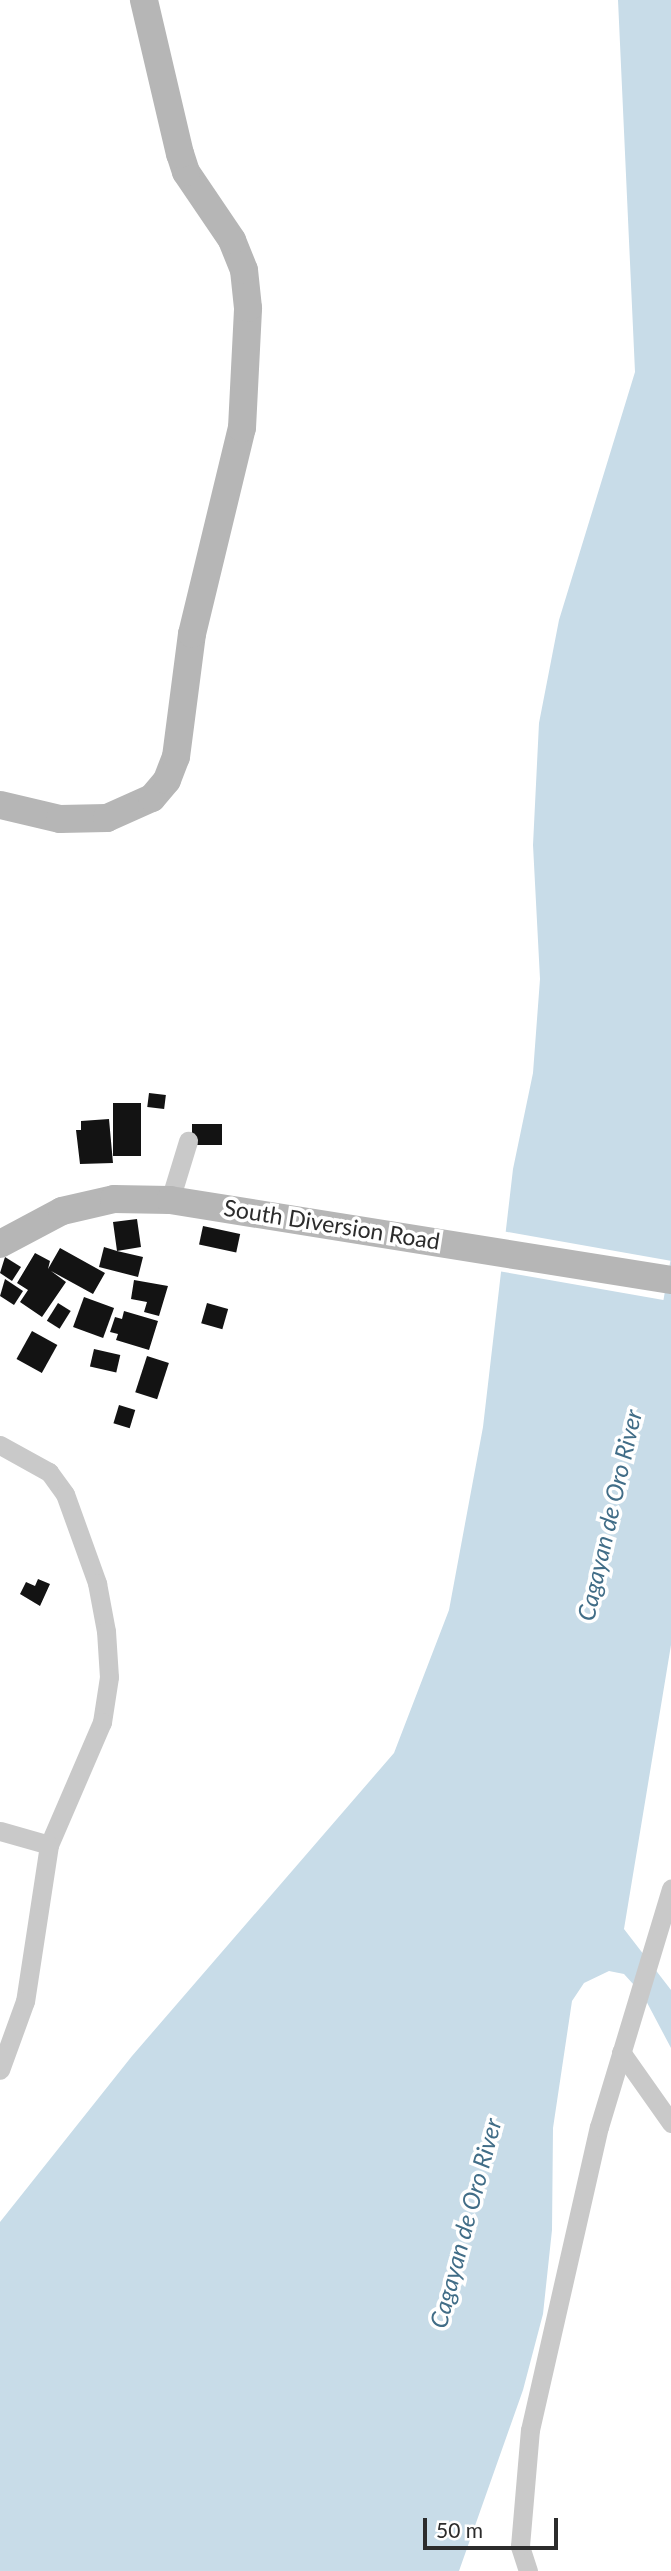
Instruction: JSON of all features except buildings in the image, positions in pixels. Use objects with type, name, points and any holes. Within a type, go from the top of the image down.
[{"type":"street","points":[[0,805],[60,819],[99,819],[152,798],[167,780],[176,757],[192,634],[242,428],[248,308],[244,270],[232,240],[186,172],[144,0]]},
{"type":"street","points":[[170,1200],[188,1141]]},
{"type":"street","name":"South Diversion Road","points":[[0,1244],[62,1211],[114,1199],[170,1200],[297,1217],[671,1280]]},
{"type":"street","points":[[0,1445],[49,1472],[65,1494],[97,1583],[106,1631],[109,1677],[102,1722],[50,1845],[25,2001],[0,2070]]},
{"type":"street","points":[[0,1831],[50,1845]]},
{"type":"street","points":[[528,2571],[520,2546],[530,2430],[599,2127],[671,1889]]},
{"type":"street","points":[[624,2044],[671,2123]]},
{"type":"water","name":"Cagayan de Oro River","points":[[618,0],[671,0],[671,1645],[624,1929],[671,1990],[671,2048],[643,1995],[624,1974],[609,1971],[584,1983],[572,2001],[553,2128],[552,2230],[543,2314],[523,2390],[459,2571],[0,2571],[0,2222],[132,2056],[394,1753],[449,1610],[483,1427],[513,1169],[533,1073],[540,979],[533,845],[539,723],[559,620],[635,372]]},
{"type":"pier","points":[[502,1231],[670,1261],[663,1300],[495,1270]]}]
